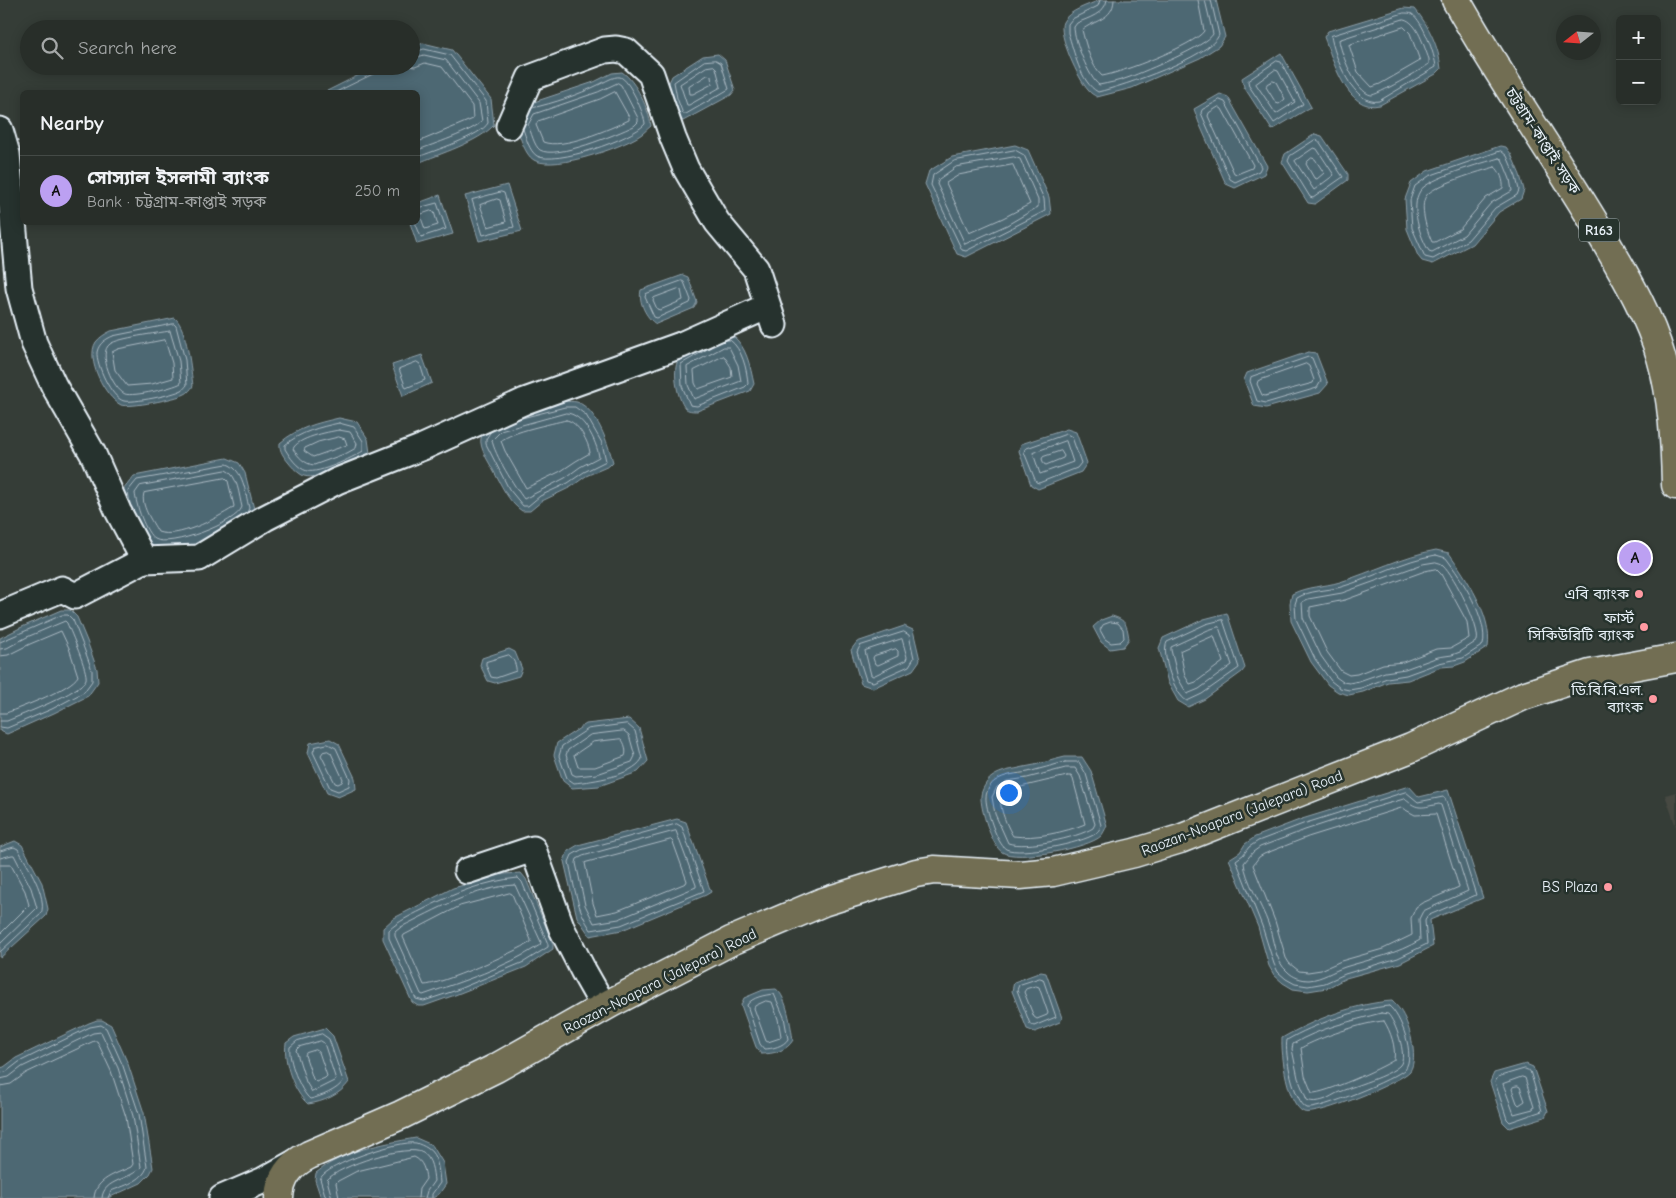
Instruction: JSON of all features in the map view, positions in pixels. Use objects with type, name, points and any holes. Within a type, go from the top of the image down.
[{"type":"main road","name":"চট্টগ্রাম-কাপ্তাই সড়ক","points":[[1456,0],[1476,35],[1584,204],[1632,288],[1651,328],[1672,389],[1676,485]]},
{"type":"main road","name":"Raozan-Noapara (Jalepara) Road","points":[[279,1198],[282,1181],[288,1171],[298,1161],[418,1107],[496,1068],[604,1007],[731,941],[823,902],[916,873],[934,870],[1020,875],[1053,872],[1134,854],[1180,840],[1410,748],[1523,696],[1590,674],[1676,658]]},
{"type":"street","points":[[0,615],[62,589],[75,596],[144,560],[199,558],[265,518],[336,480],[423,447],[525,401],[681,345],[771,316],[756,269],[717,222],[686,169],[651,74],[626,51],[616,49],[605,50],[530,78],[509,126]]},
{"type":"street","points":[[0,130],[7,154],[9,282],[54,386],[93,454],[118,511],[144,560]]},
{"type":"street","points":[[467,871],[533,850],[562,929],[604,1007]]},
{"type":"street","points":[[222,1198],[264,1180],[298,1161]]},
{"type":"shaded area","points":[[1676,792],[1676,827],[1665,795]]},
{"type":"water","points":[[1100,0],[1216,0],[1225,37],[1219,46],[1200,58],[1132,88],[1097,97],[1084,85],[1066,46],[1062,28],[1063,22],[1070,14]]},
{"type":"water","points":[[1404,8],[1415,9],[1425,22],[1436,45],[1441,69],[1436,74],[1380,105],[1368,105],[1359,101],[1343,83],[1324,37],[1328,31]]},
{"type":"water","points":[[423,43],[452,50],[491,99],[494,125],[479,137],[420,162],[420,90],[329,90],[359,75],[420,75],[420,44]]},
{"type":"water","points":[[1281,53],[1311,107],[1272,130],[1244,87],[1242,78]]},
{"type":"water","points":[[718,54],[725,60],[735,90],[731,95],[683,121],[678,115],[668,85],[672,76],[703,56]]},
{"type":"water","points":[[622,72],[637,89],[648,112],[651,126],[644,133],[604,152],[573,160],[546,163],[532,159],[523,146],[516,125],[528,104],[594,82],[612,73]]},
{"type":"water","points":[[1220,94],[1228,97],[1267,166],[1264,174],[1235,188],[1226,184],[1194,109]]},
{"type":"water","points":[[1315,134],[1322,136],[1348,174],[1348,180],[1315,204],[1308,203],[1282,162],[1285,154]]},
{"type":"water","points":[[1015,145],[1028,150],[1049,197],[1051,214],[966,257],[957,254],[925,184],[929,171],[952,157]]},
{"type":"water","points":[[1500,146],[1506,147],[1511,154],[1520,175],[1524,190],[1521,199],[1499,212],[1472,244],[1433,264],[1422,261],[1407,229],[1405,199],[1411,183],[1427,171]]},
{"type":"water","points":[[507,185],[522,231],[479,241],[465,196]]},
{"type":"water","points":[[440,195],[453,234],[417,244],[411,225],[420,225],[420,202]]},
{"type":"water","points":[[683,275],[688,277],[697,302],[694,308],[656,324],[649,318],[644,309],[640,294],[641,290]]},
{"type":"water","points":[[175,318],[183,331],[190,360],[193,386],[189,391],[180,396],[142,404],[126,406],[115,401],[98,377],[93,358],[93,349],[96,342],[111,331]]},
{"type":"water","points":[[732,335],[741,345],[749,364],[754,384],[750,391],[697,411],[686,409],[682,403],[676,382],[676,368],[680,357]]},
{"type":"water","points":[[1308,352],[1316,353],[1328,384],[1320,393],[1266,408],[1254,406],[1244,380],[1247,373]]},
{"type":"water","points":[[422,355],[432,383],[403,396],[392,365]]},
{"type":"water","points":[[565,401],[577,402],[584,406],[596,419],[613,462],[609,466],[586,476],[571,487],[542,501],[530,511],[522,511],[513,503],[502,487],[483,450],[481,438],[493,426]]},
{"type":"water","points":[[339,418],[357,422],[368,439],[370,453],[319,476],[311,477],[300,474],[284,456],[280,449],[280,443],[300,430]]},
{"type":"water","points":[[1067,429],[1076,432],[1087,463],[1081,472],[1038,489],[1031,485],[1019,451],[1021,444]]},
{"type":"water","points":[[227,458],[239,463],[245,473],[254,509],[249,520],[227,533],[190,548],[153,551],[126,513],[123,490],[134,476]]},
{"type":"water","points":[[1436,550],[1449,553],[1477,598],[1486,623],[1488,647],[1465,662],[1454,666],[1441,667],[1408,680],[1388,682],[1363,692],[1349,695],[1338,692],[1328,685],[1311,662],[1291,621],[1290,603],[1292,594],[1304,589],[1340,582],[1400,560]]},
{"type":"water","points":[[61,610],[70,610],[77,617],[97,669],[98,682],[88,696],[54,713],[7,734],[0,731],[0,638]]},
{"type":"water","points":[[1227,613],[1245,668],[1205,699],[1188,707],[1178,701],[1168,683],[1159,648],[1163,638],[1204,619]]},
{"type":"water","points":[[1112,616],[1123,621],[1129,639],[1123,647],[1110,649],[1101,642],[1093,627],[1101,620]]},
{"type":"water","points":[[904,626],[913,630],[920,660],[913,670],[873,688],[861,684],[851,650],[857,642]]},
{"type":"water","points":[[509,649],[515,652],[522,669],[519,676],[495,683],[488,681],[480,665],[482,658]]},
{"type":"water","points":[[629,719],[639,728],[648,761],[638,772],[599,786],[572,788],[563,781],[554,755],[557,743],[586,724]]},
{"type":"water","points":[[330,739],[339,744],[355,778],[356,789],[338,797],[327,793],[308,753],[310,743]]},
{"type":"water","points":[[1065,757],[1082,757],[1091,771],[1107,826],[1101,836],[1094,841],[1082,845],[1052,852],[1010,855],[1002,852],[994,842],[982,809],[981,794],[986,783],[990,778],[1003,772]]},
{"type":"water","points":[[1409,786],[1419,797],[1448,790],[1483,898],[1430,920],[1433,946],[1400,963],[1346,978],[1327,988],[1308,991],[1293,989],[1283,983],[1274,975],[1269,966],[1258,927],[1229,859],[1240,852],[1245,844],[1255,837],[1302,819]]},
{"type":"water","points":[[677,819],[686,822],[711,892],[622,930],[590,936],[577,917],[564,861],[568,851],[578,845]]},
{"type":"water","points":[[15,841],[22,845],[42,883],[48,909],[46,916],[0,958],[0,847]]},
{"type":"water","points":[[521,873],[526,879],[553,944],[553,949],[526,967],[455,995],[424,1006],[418,1006],[412,1002],[383,939],[383,928],[394,918],[453,888],[504,874]]},
{"type":"water","points":[[1041,972],[1046,973],[1062,1018],[1060,1022],[1035,1032],[1027,1029],[1012,991],[1014,982]]},
{"type":"water","points":[[776,989],[786,1005],[793,1040],[787,1047],[779,1051],[761,1054],[756,1047],[741,1005],[744,998],[763,990]]},
{"type":"water","points":[[1392,1001],[1407,1023],[1412,1040],[1414,1058],[1410,1071],[1391,1083],[1340,1104],[1312,1112],[1304,1112],[1298,1107],[1293,1100],[1286,1078],[1282,1038],[1307,1025],[1335,1014],[1364,1005]]},
{"type":"water","points":[[97,1020],[102,1020],[111,1025],[128,1064],[144,1113],[153,1168],[150,1174],[141,1183],[108,1198],[0,1198],[0,1068],[16,1058]]},
{"type":"water","points":[[325,1028],[333,1036],[349,1082],[341,1091],[331,1097],[308,1104],[298,1092],[291,1076],[286,1059],[286,1043],[294,1037]]},
{"type":"water","points":[[1526,1064],[1533,1067],[1548,1111],[1545,1117],[1509,1128],[1503,1122],[1490,1082],[1494,1073]]},
{"type":"water","points":[[416,1138],[432,1145],[443,1163],[446,1184],[439,1194],[433,1198],[321,1198],[315,1180],[316,1173],[327,1165],[363,1149]]},
{"type":"place","name":"সোস্যাল ইসলামী ব্যাংক","points":[[1635,558]]},
{"type":"place","name":"এবি ব্যাংক","points":[[1639,594]]},
{"type":"place","name":"ফার্স্ট সিকিউরিটি ব্যাংক","points":[[1644,627]]},
{"type":"place","name":"ডি.বি.বি.এল. ব্যাংক","points":[[1653,699]]},
{"type":"place","name":"BS Plaza","points":[[1608,887]]}]
